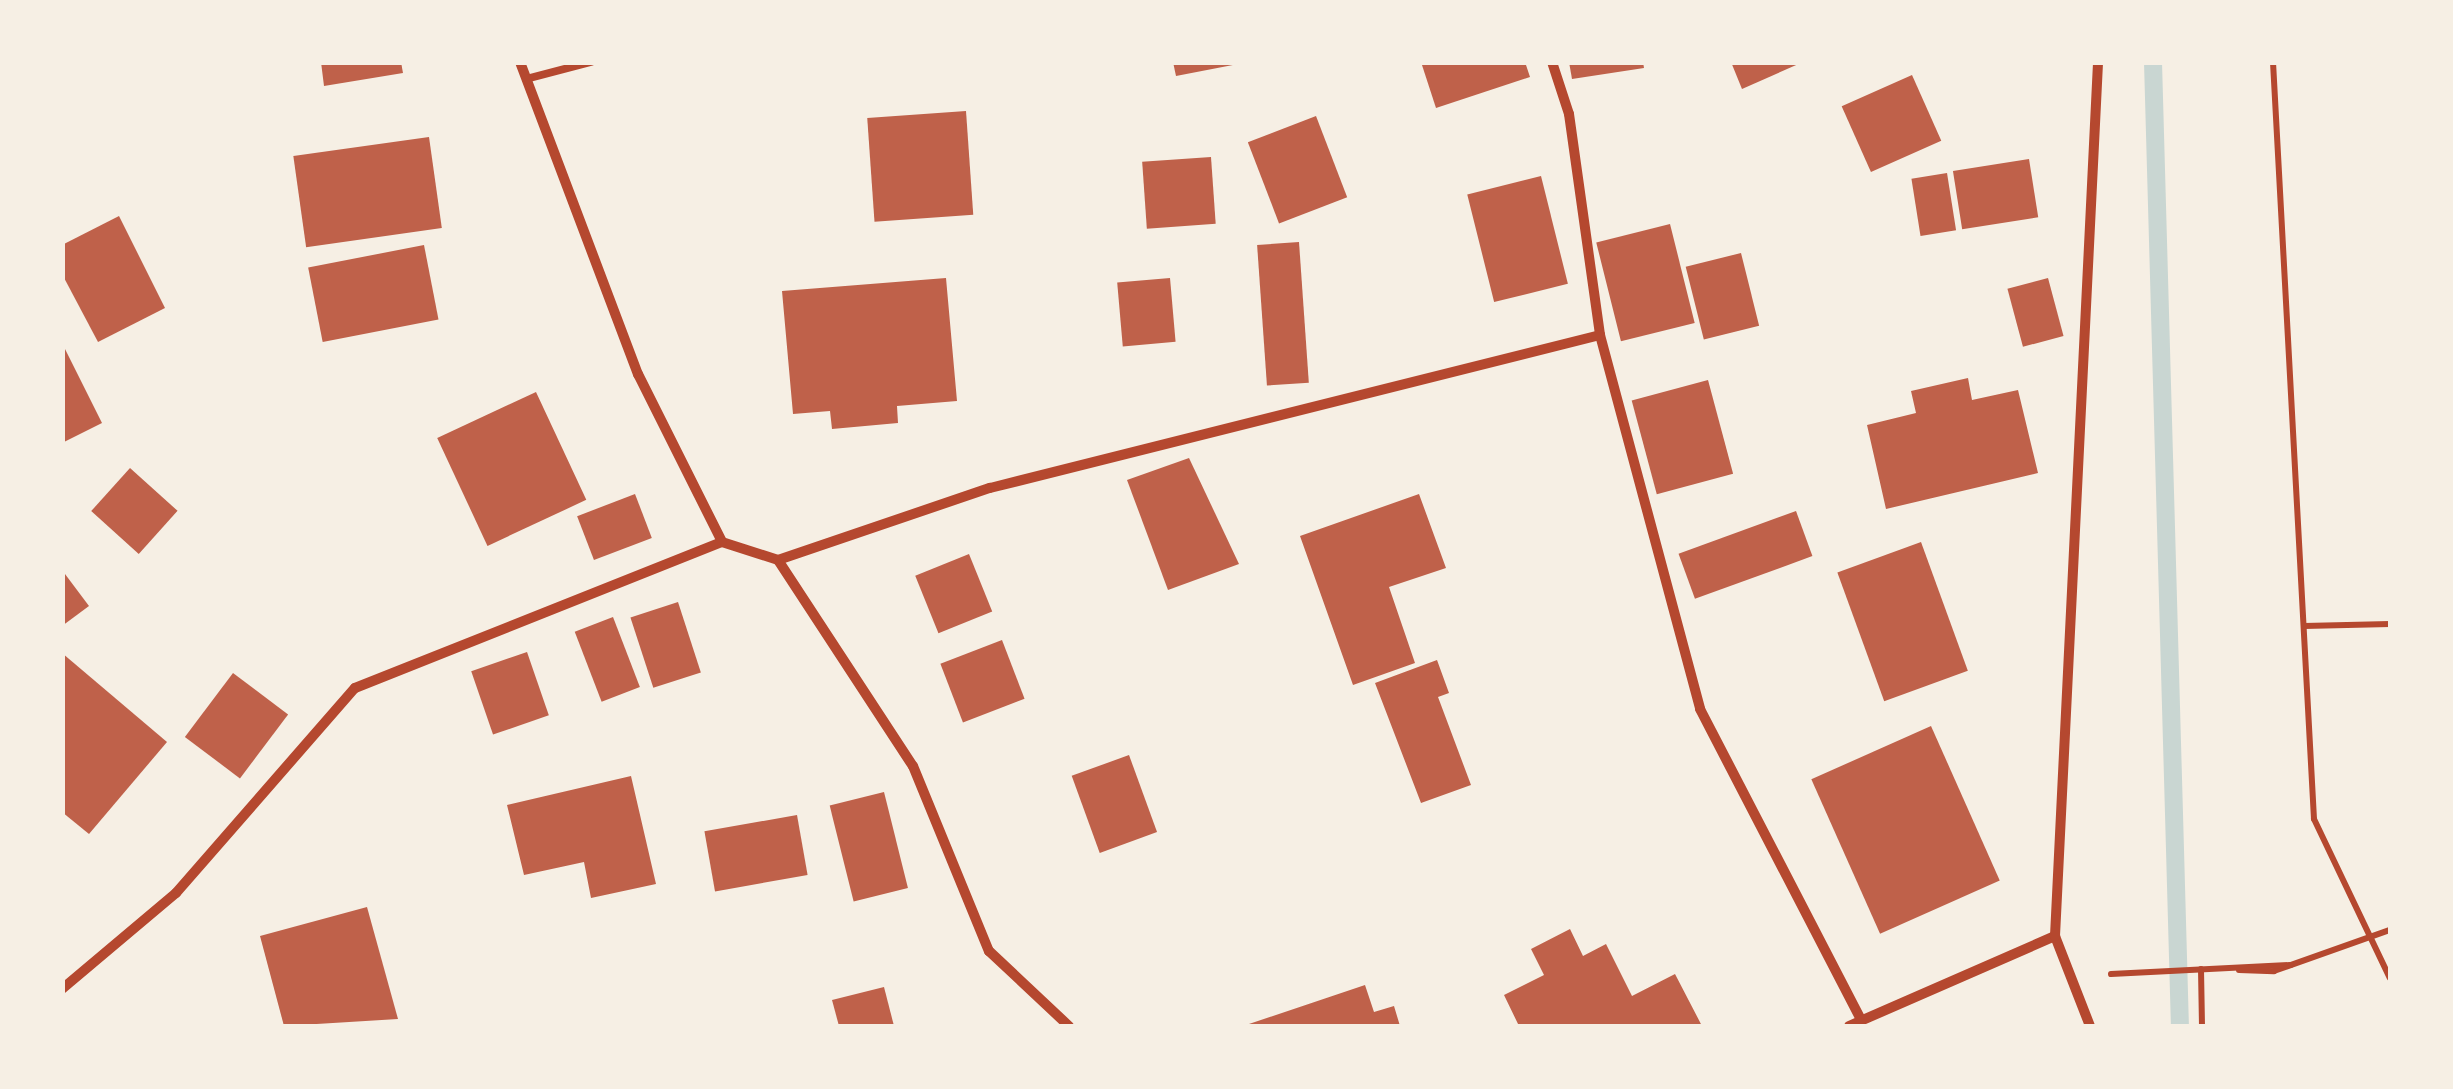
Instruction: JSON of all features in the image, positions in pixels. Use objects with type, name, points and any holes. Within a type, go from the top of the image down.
[{"type":"street","points":[[520,62],[638,374],[722,542]]},
{"type":"street","points":[[1552,62],[1569,114],[1600,335],[1700,709],[1860,1018]]},
{"type":"street","points":[[2090,1026],[2075,976],[2055,936],[2098,62]]},
{"type":"street","points":[[62,989],[176,893],[355,688],[722,542],[778,560],[990,488],[1600,335]]},
{"type":"street","points":[[778,560],[913,766],[989,951],[1069,1026]]},
{"type":"street","points":[[1849,1026],[2055,936]]},
{"type":"lane","points":[[526,79],[591,62]]},
{"type":"path","points":[[2273,62],[2314,820],[2377,936],[2390,978]]},
{"type":"path","points":[[2304,626],[2390,624]]},
{"type":"path","points":[[2075,976],[2292,965],[2390,930]]},
{"type":"path","points":[[2201,969],[2202,1026]]},
{"type":"building","points":[[321,62],[401,62],[403,73],[324,86]]},
{"type":"building","points":[[1173,62],[1238,62],[1238,64],[1176,76]]},
{"type":"building","points":[[1421,62],[1525,62],[1530,77],[1436,108]]},
{"type":"building","points":[[1569,62],[1643,62],[1644,68],[1572,79]]},
{"type":"building","points":[[1731,62],[1803,62],[1742,89]]},
{"type":"building","points":[[1912,75],[1941,141],[1871,172],[1842,106]]},
{"type":"building","points":[[966,111],[973,215],[874,222],[867,118]]},
{"type":"building","points":[[1316,116],[1347,197],[1279,223],[1248,142]]},
{"type":"building","points":[[429,137],[442,228],[306,247],[293,156]]},
{"type":"building","points":[[1211,157],[1216,224],[1147,229],[1142,162]]},
{"type":"building","points":[[2029,159],[2038,217],[1962,229],[1953,171]]},
{"type":"building","points":[[1947,173],[1956,230],[1921,236],[1911,179]]},
{"type":"building","points":[[1541,176],[1568,284],[1494,302],[1467,194]]},
{"type":"building","points":[[119,216],[165,308],[98,342],[62,274],[62,245]]},
{"type":"building","points":[[1670,224],[1695,323],[1621,341],[1596,242]]},
{"type":"building","points":[[1299,242],[1309,383],[1267,386],[1257,245]]},
{"type":"building","points":[[424,245],[439,320],[323,342],[308,268]]},
{"type":"building","points":[[1741,253],[1759,326],[1704,340],[1686,267]]},
{"type":"building","points":[[946,278],[957,401],[897,406],[898,423],[832,429],[830,411],[793,414],[782,291]]},
{"type":"building","points":[[1170,278],[1176,342],[1123,346],[1117,283]]},
{"type":"building","points":[[2048,278],[2064,336],[2023,347],[2007,289]]},
{"type":"building","points":[[62,343],[102,423],[62,443]]},
{"type":"building","points":[[1968,378],[1972,400],[2018,390],[2038,473],[1886,509],[1867,425],[1916,413],[1911,391]]},
{"type":"building","points":[[1708,380],[1733,474],[1657,494],[1632,400]]},
{"type":"building","points":[[536,392],[586,500],[488,546],[437,438]]},
{"type":"building","points":[[1189,458],[1239,564],[1168,590],[1127,480]]},
{"type":"building","points":[[130,468],[178,511],[139,554],[91,511]]},
{"type":"building","points":[[635,494],[652,538],[594,560],[577,516]]},
{"type":"building","points":[[1419,494],[1446,568],[1389,587],[1415,663],[1353,685],[1300,536]]},
{"type":"building","points":[[1796,511],[1812,556],[1695,599],[1679,554]]},
{"type":"building","points":[[1921,542],[1968,671],[1884,701],[1837,572]]},
{"type":"building","points":[[969,554],[992,611],[938,633],[915,576]]},
{"type":"building","points":[[62,570],[89,606],[62,626]]},
{"type":"building","points":[[678,602],[701,672],[653,688],[630,617]]},
{"type":"building","points":[[613,617],[640,687],[602,702],[575,632]]},
{"type":"building","points":[[1002,640],[1025,699],[963,722],[940,664]]},
{"type":"building","points":[[527,652],[549,715],[493,735],[471,671]]},
{"type":"building","points":[[62,653],[167,742],[89,834],[62,812]]},
{"type":"building","points":[[1437,660],[1449,693],[1438,697],[1471,785],[1421,803],[1375,683]]},
{"type":"building","points":[[233,673],[288,715],[240,778],[185,737]]},
{"type":"building","points":[[1931,726],[2000,880],[1880,934],[1811,779]]},
{"type":"building","points":[[1129,755],[1157,832],[1100,853],[1072,776]]},
{"type":"building","points":[[631,776],[656,884],[591,898],[584,862],[524,875],[507,805]]},
{"type":"building","points":[[884,792],[908,888],[854,902],[830,806]]},
{"type":"building","points":[[797,815],[808,875],[715,891],[704,831]]},
{"type":"building","points":[[367,907],[398,1019],[284,1026],[260,936]]},
{"type":"building","points":[[1570,929],[1583,956],[1606,944],[1632,996],[1675,974],[1702,1026],[1519,1026],[1504,995],[1544,975],[1531,949]]},
{"type":"building","points":[[1365,985],[1374,1012],[1394,1006],[1400,1026],[1243,1026]]},
{"type":"building","points":[[884,987],[894,1026],[839,1026],[832,1000]]},
{"type":"waterway","points":[[2153,62],[2180,1026]]}]
